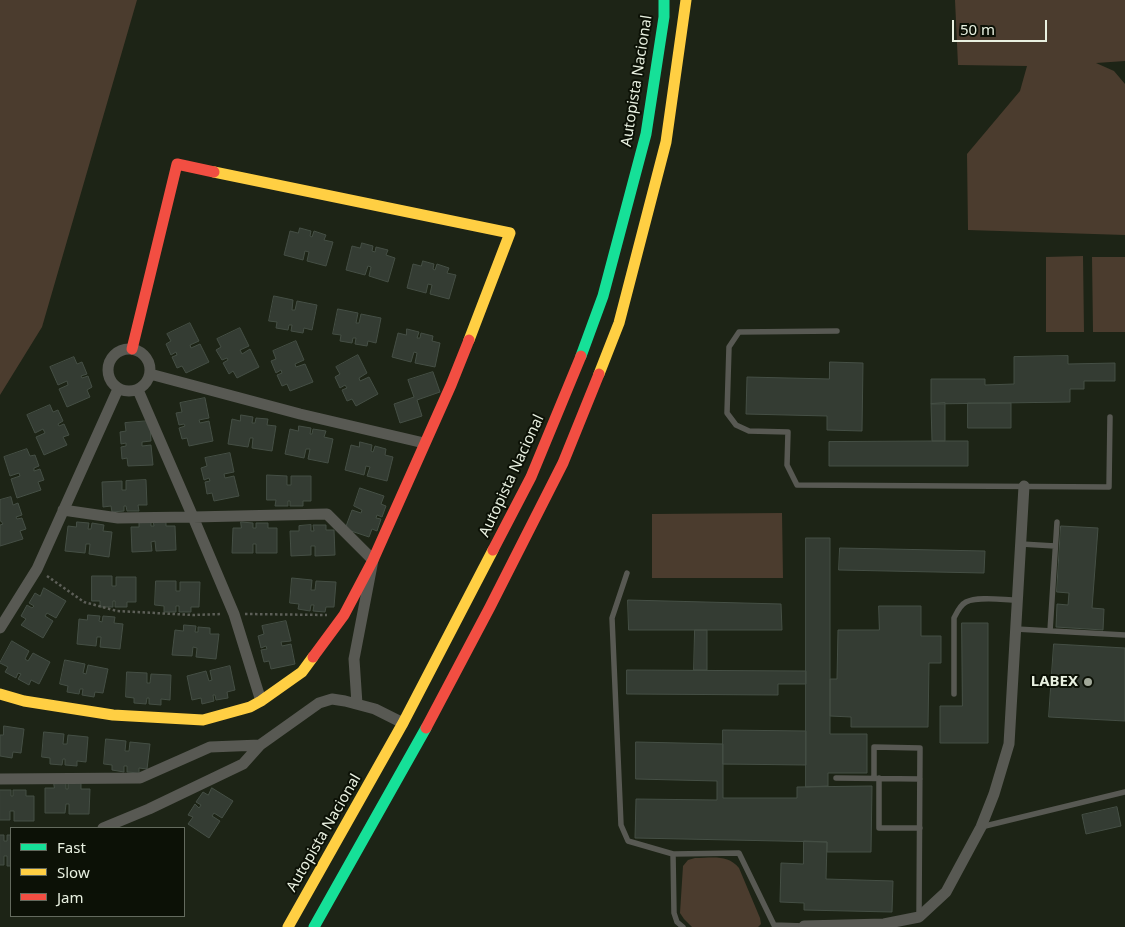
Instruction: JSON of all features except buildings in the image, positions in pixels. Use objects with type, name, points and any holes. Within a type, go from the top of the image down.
[{"type":"main road","name":"Autopista Nacional","points":[[288,927],[403,724],[531,477],[572,380],[603,296],[646,134],[664,0]]},
{"type":"main road","points":[[314,927],[415,748],[554,480],[619,324],[666,142],[686,0]]},
{"type":"main road","points":[[0,694],[24,701],[112,716],[203,720],[250,707],[302,672],[344,615],[372,560],[451,385],[510,233],[177,164],[132,349]]},
{"type":"street","points":[[132,349],[144,355],[150,367],[150,374],[148,381],[138,390],[125,392],[112,384],[108,370],[109,363],[118,352],[132,349]]},
{"type":"street","points":[[150,374],[300,414],[424,443]]},
{"type":"street","points":[[0,628],[37,569],[118,389]]},
{"type":"street","points":[[138,390],[234,614],[261,701]]},
{"type":"street","points":[[804,927],[870,926],[918,917],[946,892],[981,827],[994,794],[1009,744],[1024,486]]},
{"type":"street","points":[[63,510],[118,518],[327,514],[372,560],[354,659],[358,704]]},
{"type":"street","points":[[105,827],[149,809],[243,764],[260,745],[291,721],[319,703],[332,699],[358,704],[375,709],[403,724]]},
{"type":"street","points":[[0,779],[140,778],[210,747],[260,745]]},
{"type":"lane","points":[[837,331],[740,332],[729,347],[727,413],[736,425],[749,431],[788,432],[787,465],[797,485],[1109,487],[1110,417]]},
{"type":"lane","points":[[1050,631],[1057,522]]},
{"type":"lane","points":[[1021,544],[1055,546]]},
{"type":"lane","points":[[627,573],[612,618],[621,825],[628,841],[673,854],[739,853],[774,926],[804,927]]},
{"type":"lane","points":[[954,694],[954,618],[959,609],[965,602],[977,599],[1017,600]]},
{"type":"lane","points":[[1016,629],[1125,635]]},
{"type":"lane","points":[[918,917],[920,828],[920,748],[874,747],[879,828],[920,828]]},
{"type":"lane","points":[[836,778],[920,779]]},
{"type":"lane","points":[[981,827],[1125,792]]},
{"type":"lane","points":[[673,854],[674,913],[677,922],[683,927]]},
{"type":"path","points":[[37,569],[84,602],[118,611],[193,615],[344,615]]},
{"type":"shaded area","points":[[0,0],[137,0],[42,327],[0,395]]},
{"type":"shaded area","points":[[955,0],[1125,0],[1125,61],[1096,63],[1114,71],[1125,84],[1125,235],[968,230],[967,154],[1020,91],[1027,66],[958,65]]},
{"type":"shaded area","points":[[1083,256],[1084,332],[1046,332],[1046,257]]},
{"type":"shaded area","points":[[1092,257],[1125,257],[1125,332],[1093,332]]},
{"type":"shaded area","points":[[782,513],[783,578],[652,578],[652,514]]},
{"type":"shaded area","points":[[713,857],[725,859],[739,868],[760,918],[761,924],[758,927],[692,927],[684,919],[680,913],[683,866],[688,860]]},
{"type":"traffic: fast","points":[[581,356],[603,296],[646,134],[664,17],[664,0]]},
{"type":"traffic: fast","points":[[314,927],[426,728]]},
{"type":"traffic: slow","points":[[599,374],[619,323],[666,142],[686,0]]},
{"type":"traffic: slow","points":[[214,172],[510,233],[469,340]]},
{"type":"traffic: slow","points":[[288,927],[403,723],[493,550]]},
{"type":"traffic: slow","points":[[0,694],[24,701],[113,715],[203,720],[250,707],[261,701],[302,672],[313,657]]},
{"type":"traffic: jam","points":[[132,349],[177,164],[214,172]]},
{"type":"traffic: jam","points":[[313,657],[344,615],[373,560],[469,340]]},
{"type":"traffic: jam","points":[[493,550],[531,477],[581,356]]},
{"type":"traffic: jam","points":[[426,728],[563,463],[599,374]]},
{"type":"place","name":"LABEX","points":[[1088,682]]}]
